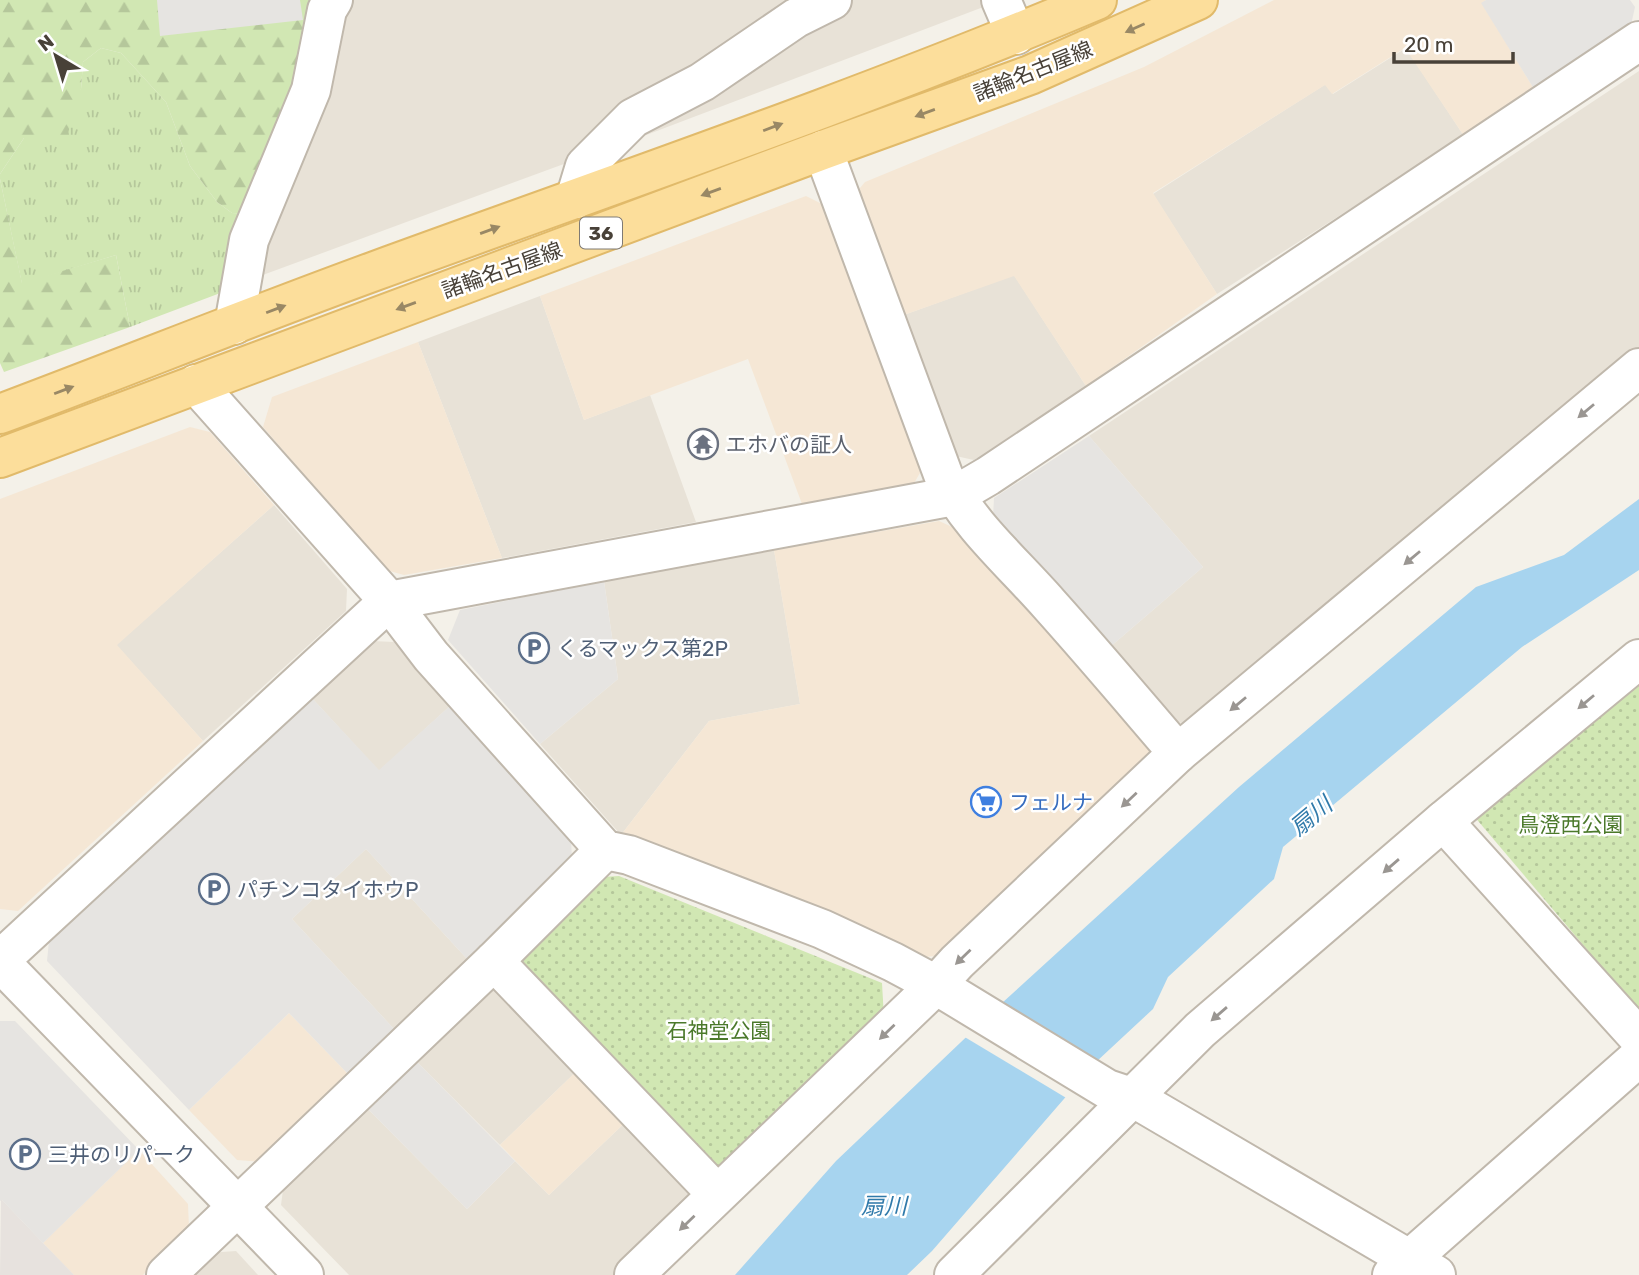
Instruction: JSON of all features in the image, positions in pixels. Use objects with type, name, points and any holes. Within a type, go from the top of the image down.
[{"type":"main road","name":"諸輪名古屋線","points":[[0,414],[234,325],[691,158],[1016,34],[1097,0]]},
{"type":"main road","name":"諸輪名古屋線","points":[[0,458],[1030,75],[1198,0]]},
{"type":"street","points":[[575,199],[585,166],[632,118],[702,82],[796,18],[832,0]]},
{"type":"street","points":[[1001,0],[1016,34]]},
{"type":"street","points":[[234,325],[249,240],[311,90],[320,4]]},
{"type":"street","points":[[304,1275],[0,961],[389,601],[954,496],[988,476],[1639,41]]},
{"type":"street","points":[[823,150],[939,464],[954,496],[978,528],[1048,602],[1178,753]]},
{"type":"street","points":[[634,1275],[717,1194],[951,995],[957,962],[1178,753],[1639,368]]},
{"type":"street","points":[[196,384],[389,601],[431,656],[605,850],[629,855],[822,929],[951,995],[1412,1269],[1639,1057]]},
{"type":"street","points":[[954,1275],[1120,1094],[1200,1031],[1443,821],[1639,659]]},
{"type":"street","points":[[1443,821],[1639,1038]]},
{"type":"street","points":[[166,1275],[494,961],[605,850]]},
{"type":"street","points":[[494,961],[717,1194]]},
{"type":"shaded area","points":[[157,0],[300,0],[303,20],[160,36]]},
{"type":"shaded area","points":[[340,0],[824,0],[572,161],[252,279]]},
{"type":"shaded area","points":[[839,0],[983,0],[986,6],[612,148]]},
{"type":"shaded area","points":[[1274,0],[1486,0],[1482,3],[1534,89],[1464,136],[1405,48],[1332,94],[1325,85],[1153,193],[1217,294],[1086,386],[1014,276],[901,316],[855,194],[865,182],[1144,67]]},
{"type":"shaded area","points":[[1486,0],[1630,0],[1635,7],[1631,25],[1534,89],[1481,3]]},
{"type":"shaded area","points":[[1406,48],[1464,136],[1217,294],[1153,194],[1326,84],[1333,94]]},
{"type":"shaded area","points":[[1639,71],[1639,352],[1193,724],[1175,722],[1110,647],[1203,567],[1089,436]]},
{"type":"shaded area","points":[[806,196],[826,206],[924,466],[913,485],[802,504],[748,359],[584,420],[540,296]]},
{"type":"shaded area","points":[[1014,275],[1086,386],[974,460],[951,455],[901,316]]},
{"type":"shaded area","points":[[540,296],[584,420],[650,395],[696,522],[502,558],[418,342]]},
{"type":"shaded area","points":[[418,342],[502,558],[404,575],[386,570],[263,427],[272,397]]},
{"type":"shaded area","points":[[190,427],[210,432],[274,505],[117,645],[203,741],[18,911],[0,909],[0,499]]},
{"type":"shaded area","points":[[1089,436],[1203,567],[1110,647],[993,517],[994,498]]},
{"type":"shaded area","points":[[274,505],[347,589],[346,611],[203,741],[116,645]]},
{"type":"shaded area","points":[[939,521],[959,530],[1150,745],[1148,765],[947,955],[924,957],[621,835],[709,721],[800,704],[774,550]]},
{"type":"shaded area","points":[[774,550],[800,704],[709,721],[621,835],[540,744],[618,679],[604,581]]},
{"type":"shaded area","name":"くるマックス第2P","points":[[604,581],[618,679],[540,744],[448,640],[460,610]]},
{"type":"shaded area","points":[[372,641],[394,642],[451,705],[379,771],[311,697]]},
{"type":"shaded area","name":"パチンコタイホウP","points":[[311,697],[379,770],[451,705],[571,839],[572,860],[468,960],[366,849],[292,919],[395,1030],[349,1075],[289,1013],[189,1110],[47,961],[49,941]]},
{"type":"shaded area","points":[[366,849],[468,960],[395,1030],[292,919]]},
{"type":"shaded area","points":[[486,987],[507,987],[582,1066],[500,1145],[413,1058]]},
{"type":"shaded area","points":[[289,1013],[349,1075],[261,1162],[237,1160],[189,1110]]},
{"type":"shaded area","points":[[0,1021],[15,1021],[139,1150],[43,1243],[2,1200],[0,1201]]},
{"type":"shaded area","points":[[413,1058],[515,1161],[467,1209],[364,1105]]},
{"type":"shaded area","points":[[582,1066],[632,1116],[549,1195],[500,1145]]},
{"type":"shaded area","points":[[364,1105],[467,1209],[515,1161],[549,1195],[632,1116],[695,1182],[694,1204],[619,1275],[349,1275],[281,1205],[284,1182]]},
{"type":"shaded area","points":[[139,1150],[188,1204],[189,1228],[143,1275],[74,1275],[43,1243]]},
{"type":"shaded area","points":[[1,1199],[43,1243],[74,1275],[0,1275]]},
{"type":"shaded area","points":[[236,1251],[258,1275],[186,1275],[208,1253]]},
{"type":"green space","points":[[0,0],[325,0],[252,214],[232,213],[217,202],[190,166],[166,102],[121,53],[101,48],[83,62],[81,89],[66,140],[24,138],[0,174]]},
{"type":"green space","points":[[101,48],[121,53],[166,102],[190,166],[217,202],[232,213],[252,214],[231,289],[130,327],[116,255],[22,284],[0,179],[0,174],[24,138],[81,89],[83,62]]},
{"type":"green space","points":[[0,179],[22,283],[116,255],[130,327],[4,372],[0,363]]},
{"type":"green space","name":"鳥澄西公園","points":[[1639,678],[1639,1011],[1473,815]]},
{"type":"green space","name":"石神堂公園","points":[[619,876],[882,983],[884,1018],[729,1169],[707,1171],[518,974],[519,953],[602,877]]},
{"type":"water","name":"扇川","points":[[1639,499],[1639,570],[1522,647],[1283,847],[1274,879],[1168,977],[1153,1009],[1096,1062],[932,1251],[907,1275],[735,1275],[836,1161],[1002,1003],[1239,787],[1476,587],[1564,555]]},
{"type":"pier","points":[[998,1002],[1100,1063],[1068,1099],[963,1036]]},
{"type":"place","name":"エホバの証人","points":[[703,444]]},
{"type":"place","name":"くるマックス第2P","points":[[534,648]]},
{"type":"place","name":"フェルナ","points":[[986,802]]},
{"type":"place","name":"パチンコタイホウP","points":[[214,889]]},
{"type":"place","name":"三井のリパーク","points":[[25,1154]]}]
